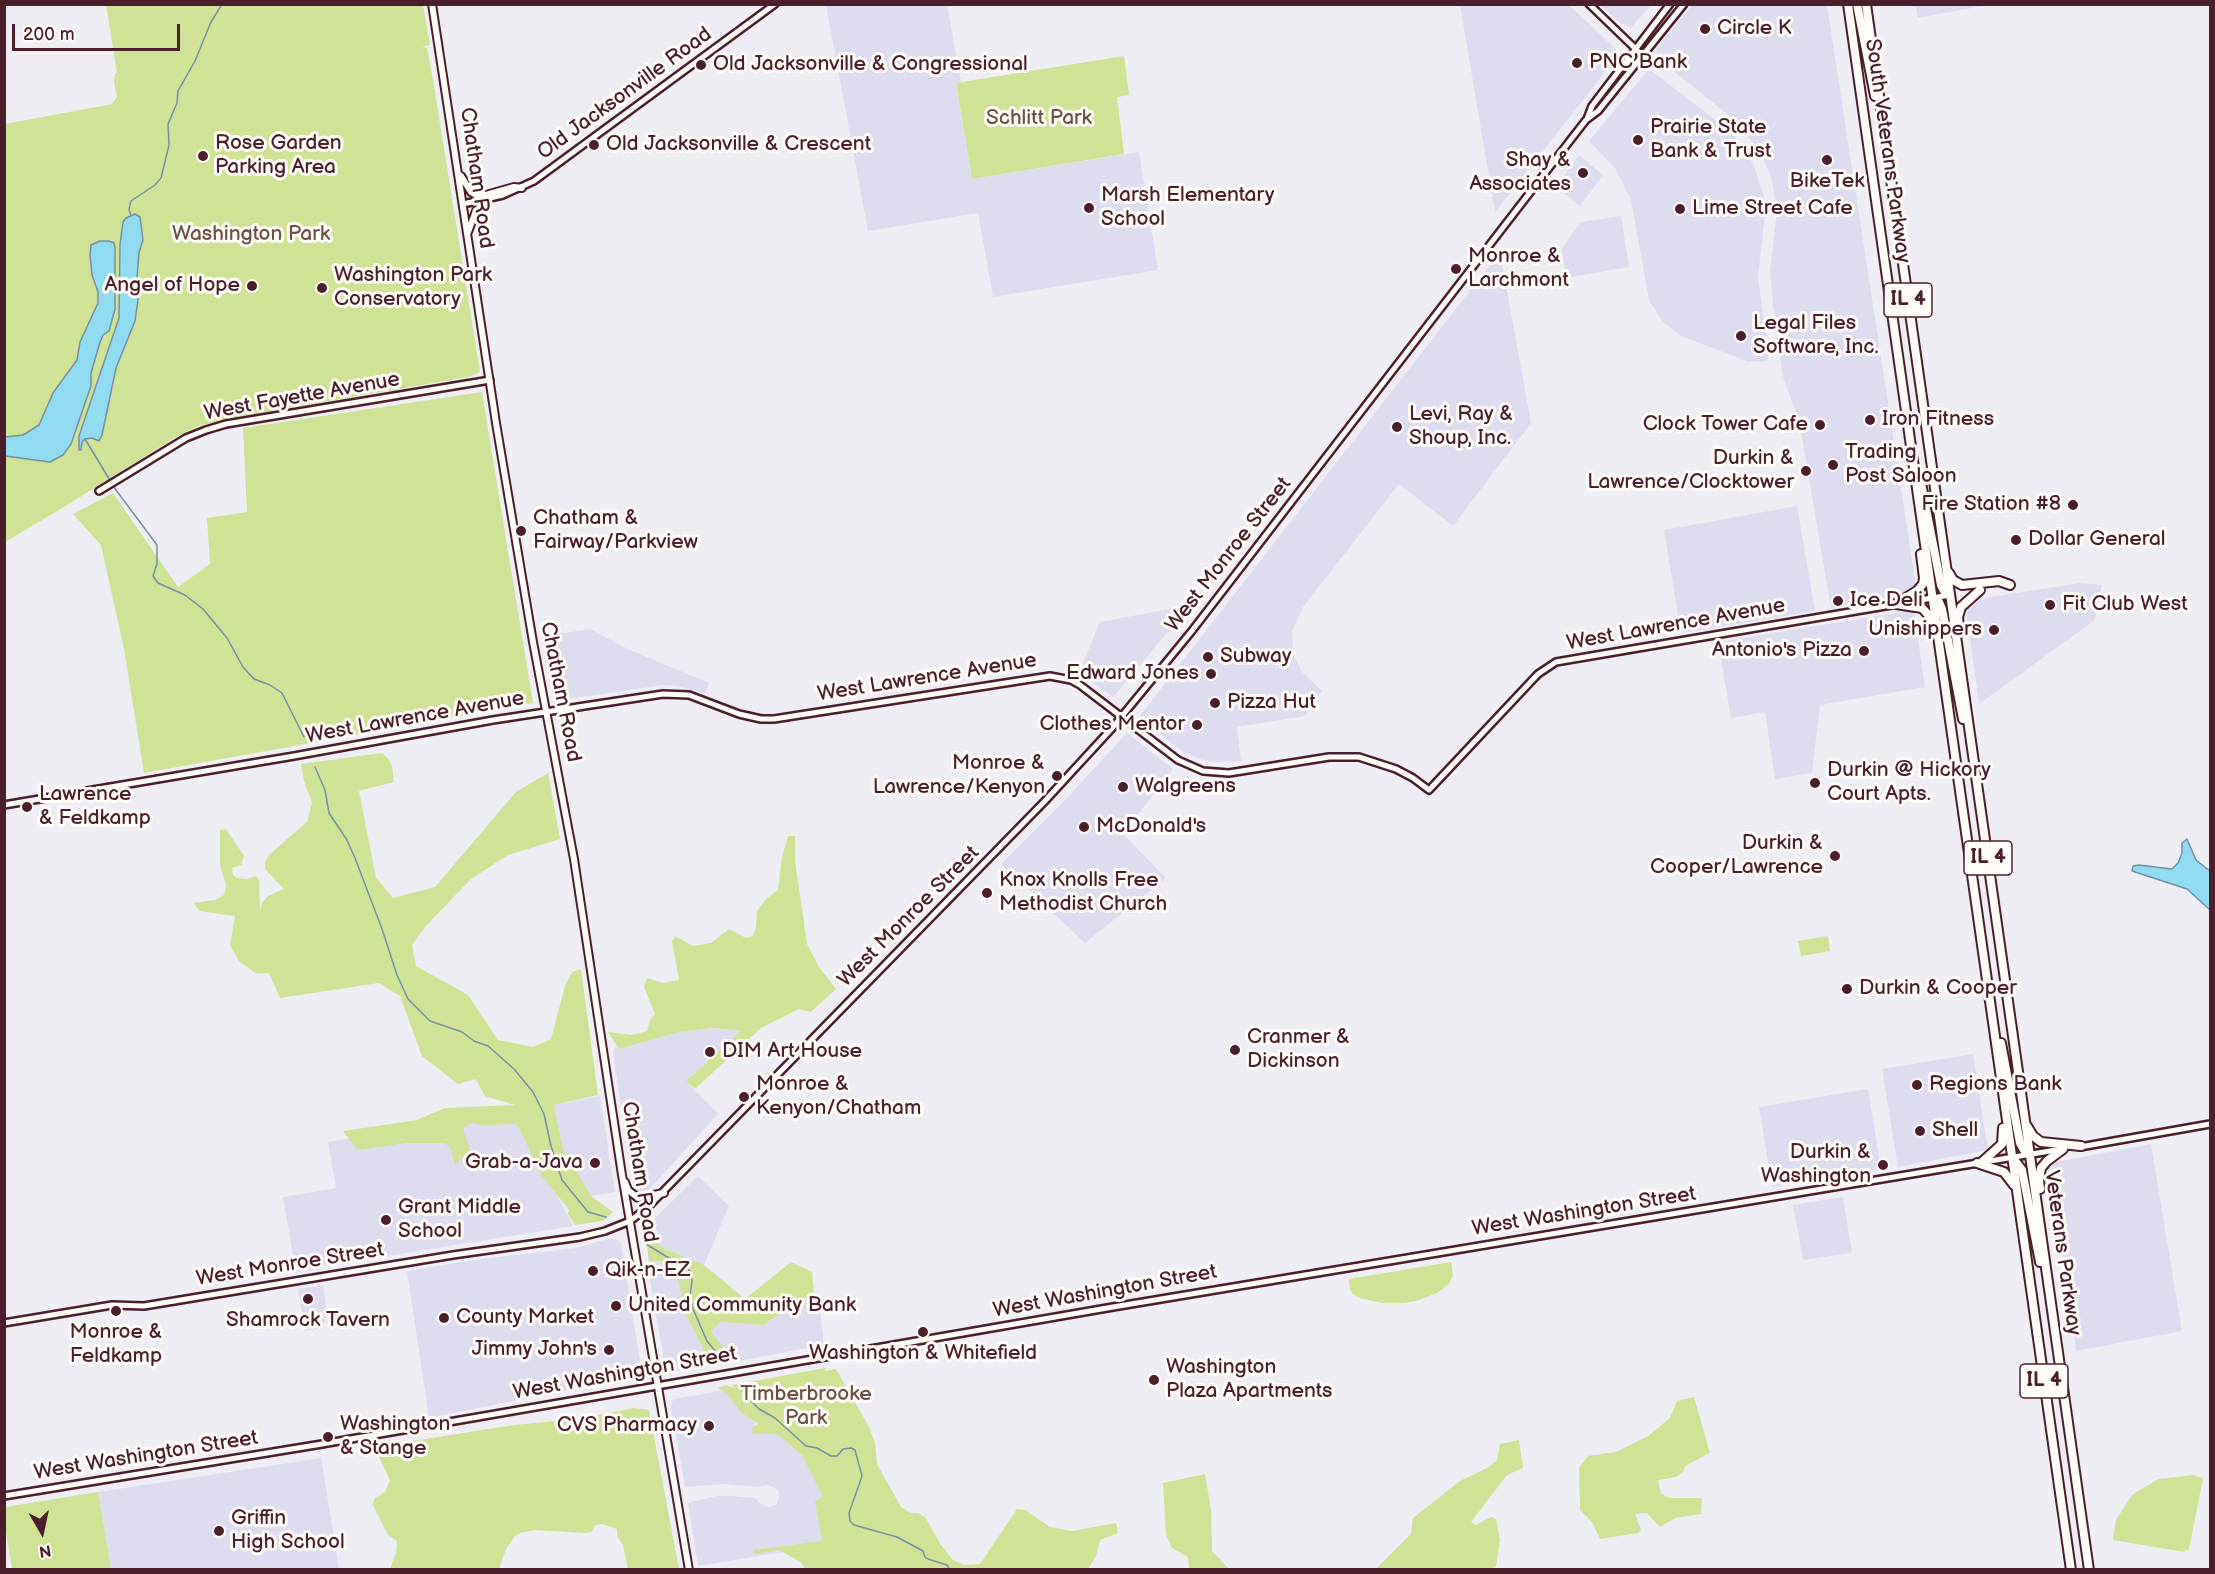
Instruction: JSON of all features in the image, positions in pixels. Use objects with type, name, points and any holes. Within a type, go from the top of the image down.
[{"type":"highway","name":"South Veterans Parkway","points":[[1848,4],[2012,1157]]},
{"type":"highway","points":[[1857,4],[1874,94],[1882,114]]},
{"type":"highway","name":"South Veterans Parkway","points":[[1866,4],[2030,1155]]},
{"type":"highway","points":[[1871,4],[1880,70],[1878,91]]},
{"type":"highway","points":[[1910,440],[1916,457],[1941,585],[1950,595]]},
{"type":"highway","points":[[1896,604],[1919,590],[1924,578],[1914,503],[1917,493]]},
{"type":"highway","points":[[1946,568],[1953,580],[1962,585],[1999,581],[2010,585]]},
{"type":"highway","points":[[1964,691],[1967,682],[1958,617],[1961,607],[1980,590]]},
{"type":"highway","points":[[1933,598],[1939,602],[1942,609],[1964,725],[1972,746]]},
{"type":"highway","points":[[1896,604],[1922,608],[1936,625]]},
{"type":"highway","points":[[1989,992],[2021,1145],[2030,1155]]},
{"type":"highway","points":[[1979,1163],[2001,1146],[2004,1138],[1996,1078],[1998,1058]]},
{"type":"highway","points":[[2025,1122],[2033,1136],[2039,1141],[2081,1146]]},
{"type":"highway","points":[[2043,1247],[2045,1231],[2039,1173],[2047,1161],[2063,1149]]},
{"type":"highway","name":"Veterans Parkway","points":[[2030,1155],[2089,1569]]},
{"type":"highway","points":[[2012,1157],[2022,1170],[2041,1266],[2050,1295]]},
{"type":"highway","name":"Veterans Parkway","points":[[2012,1157],[2071,1569]]},
{"type":"highway","points":[[1979,1163],[2004,1172],[2010,1177],[2017,1192]]},
{"type":"main road","name":"Chatham Road","points":[[432,4],[490,380],[546,712],[590,954],[622,1175],[689,1569]]},
{"type":"main road","points":[[458,171],[466,186],[476,195],[486,195],[514,187],[522,188]]},
{"type":"main road","points":[[468,236],[473,215],[489,199]]},
{"type":"main road","points":[[622,1175],[628,1190],[636,1197],[642,1198],[664,1193]]},
{"type":"street","name":"Old Jacksonville Road","points":[[463,204],[489,199],[522,188],[560,163],[775,4]]},
{"type":"street","points":[[1589,4],[1643,56]]},
{"type":"street","name":"West Monroe Street","points":[[4,1323],[112,1305],[144,1306],[580,1237],[605,1231],[630,1221],[664,1193],[902,945],[1044,802],[1122,716],[1191,632],[1586,120],[1592,106],[1670,4]]},
{"type":"street","name":"West Monroe Street","points":[[1586,120],[1598,111],[1684,4]]},
{"type":"street","name":"West Fayette Avenue","points":[[99,491],[186,438],[216,427],[490,380]]},
{"type":"street","name":"West Lawrence Avenue","points":[[4,805],[546,712],[673,693],[701,698],[739,714],[761,719],[774,719],[1050,676],[1071,680],[1080,685],[1178,760],[1203,771],[1229,773],[1329,757],[1359,757],[1396,769],[1430,790],[1538,674],[1556,662],[1950,595]]},
{"type":"street","name":"West Washington Street","points":[[4,1496],[2211,1124]]},
{"type":"shaded area","points":[[1915,4],[1988,4],[1988,5],[1918,18]]},
{"type":"shaded area","points":[[826,5],[947,5],[961,82],[956,84],[972,179],[1139,152],[1158,270],[993,297],[978,213],[868,231]]},
{"type":"shaded area","points":[[1460,5],[1569,5],[1620,53],[1495,212]]},
{"type":"shaded area","points":[[1600,5],[1651,5],[1631,28],[1619,22]]},
{"type":"shaded area","points":[[1692,5],[1827,5],[1916,586],[1907,593],[1831,608],[1799,420],[1783,377],[1770,271],[1777,212],[1772,180],[1761,153],[1736,121],[1656,57],[1657,48]]},
{"type":"shaded area","points":[[1649,69],[1730,131],[1745,149],[1754,166],[1765,201],[1758,277],[1769,358],[1766,361],[1749,362],[1681,336],[1663,322],[1649,300],[1631,200],[1615,168],[1589,141]]},
{"type":"shaded area","points":[[1579,155],[1603,175],[1580,206],[1556,187]]},
{"type":"shaded area","points":[[1621,216],[1629,267],[1566,278],[1562,248],[1581,222]]},
{"type":"shaded area","points":[[1500,252],[1531,423],[1453,526],[1399,484],[1303,607],[1292,631],[1293,653],[1302,672],[1322,691],[1305,716],[1237,727],[1241,761],[1208,762],[1183,752],[1139,717]]},
{"type":"shaded area","points":[[1797,506],[1815,611],[1681,633],[1664,530]]},
{"type":"shaded area","points":[[2080,583],[2102,585],[2095,620],[1979,704],[1966,608],[1984,598]]},
{"type":"shaded area","points":[[1191,605],[1113,697],[1079,673],[1100,622]]},
{"type":"shaded area","points":[[1914,611],[1925,687],[1820,705],[1812,773],[1775,779],[1765,712],[1731,718],[1718,642]]},
{"type":"shaded area","points":[[590,629],[628,649],[709,683],[705,693],[663,685],[554,701],[541,637]]},
{"type":"shaded area","points":[[1127,733],[1173,769],[1123,834],[1166,878],[1085,943],[1001,864]]},
{"type":"shaded area","points":[[713,1028],[742,1031],[686,1081],[718,1114],[646,1193],[639,1193],[634,1188],[631,1175],[613,1052],[616,1046],[619,1049],[679,1032]]},
{"type":"shaded area","points":[[1973,1054],[1988,1150],[1898,1167],[1882,1069]]},
{"type":"shaded area","points":[[1868,1089],[1881,1169],[1772,1187],[1759,1107]]},
{"type":"shaded area","points":[[600,1096],[615,1192],[591,1196],[563,1149],[554,1105]]},
{"type":"shaded area","points":[[471,1120],[518,1121],[573,1226],[325,1266],[296,1273],[283,1197],[336,1188],[328,1142]]},
{"type":"shaded area","points":[[2151,1144],[2182,1331],[2076,1351],[2051,1163]]},
{"type":"shaded area","points":[[698,1176],[729,1206],[704,1265],[661,1247],[645,1228]]},
{"type":"shaded area","points":[[1843,1197],[1852,1253],[1803,1260],[1793,1205]]},
{"type":"shaded area","points":[[611,1238],[621,1243],[641,1367],[638,1376],[429,1418],[407,1271],[481,1259],[576,1248]]},
{"type":"shaded area","points":[[660,1261],[678,1270],[685,1313],[707,1356],[714,1364],[676,1371],[665,1366],[647,1263]]},
{"type":"shaded area","points":[[323,1285],[327,1314],[323,1328],[305,1331],[298,1289]]},
{"type":"shaded area","points":[[818,1292],[824,1345],[738,1361],[732,1358],[711,1332],[720,1322],[763,1325]]},
{"type":"shaded area","points":[[731,1389],[762,1434],[776,1432],[802,1452],[828,1500],[837,1543],[698,1566],[688,1503],[717,1496],[733,1496],[755,1498],[762,1505],[769,1507],[777,1504],[779,1497],[778,1490],[769,1485],[757,1487],[724,1484],[685,1487],[672,1402],[674,1399]]},
{"type":"shaded area","name":"Griffin High School","points":[[321,1458],[339,1569],[111,1569],[98,1492]]},
{"type":"green space","name":"Washington Park","points":[[106,5],[423,5],[430,45],[422,47],[427,48],[433,80],[480,372],[468,377],[243,416],[199,426],[176,437],[5,542],[5,124],[112,104],[117,97],[114,83],[117,73]]},
{"type":"green space","name":"Schlitt Park","points":[[1124,56],[1129,95],[1117,97],[1124,154],[972,179],[956,83]]},
{"type":"green space","points":[[482,392],[533,703],[144,773],[124,649],[101,545],[73,514],[113,493],[178,587],[210,564],[207,518],[247,512],[243,428]]},
{"type":"green space","points":[[382,753],[389,759],[394,782],[359,791],[376,878],[393,898],[435,887],[516,792],[548,773],[560,839],[508,855],[471,879],[426,926],[412,945],[416,966],[468,995],[498,1040],[533,1047],[551,1039],[565,986],[572,972],[581,969],[598,1095],[554,1105],[563,1149],[591,1196],[613,1212],[603,1221],[575,1225],[568,1214],[569,1210],[542,1176],[517,1124],[470,1123],[463,1129],[470,1150],[455,1165],[451,1149],[445,1143],[407,1143],[357,1150],[343,1131],[417,1120],[445,1108],[515,1105],[485,1096],[476,1079],[458,1084],[422,1056],[400,996],[379,983],[280,998],[269,973],[257,974],[239,961],[230,945],[235,916],[199,911],[194,903],[215,900],[224,895],[226,885],[220,865],[220,830],[226,829],[244,856],[241,865],[232,868],[233,875],[246,879],[256,876],[259,880],[260,911],[262,903],[268,896],[284,889],[265,869],[265,862],[270,854],[307,822],[312,803],[301,764]]},
{"type":"green space","points":[[788,836],[795,836],[795,861],[807,944],[819,967],[836,989],[811,1012],[799,1009],[761,1028],[695,1089],[686,1081],[741,1031],[713,1028],[679,1032],[619,1049],[608,1032],[632,1035],[647,1031],[650,1020],[655,1014],[644,987],[647,978],[663,983],[679,980],[672,941],[675,936],[693,946],[711,943],[729,929],[746,938],[753,936],[757,911],[767,898],[778,890],[782,857]]},
{"type":"green space","points":[[1828,936],[1830,951],[1801,956],[1798,941]]},
{"type":"green space","points":[[652,1236],[661,1247],[704,1265],[745,1299],[791,1262],[812,1272],[814,1293],[763,1325],[720,1322],[711,1332],[728,1353],[730,1362],[714,1364],[707,1356],[685,1313],[677,1270],[660,1261],[649,1262],[646,1238]]},
{"type":"green space","points":[[1451,1262],[1453,1275],[1449,1284],[1437,1293],[1416,1301],[1382,1303],[1360,1298],[1350,1290],[1349,1279]]},
{"type":"green space","name":"Timberbrooke Park","points":[[825,1368],[826,1371],[836,1369],[869,1427],[875,1443],[877,1464],[901,1507],[925,1517],[941,1545],[953,1560],[965,1565],[980,1564],[1017,1509],[1025,1510],[1050,1527],[1072,1531],[1116,1523],[1118,1533],[1100,1540],[1096,1556],[1088,1569],[806,1570],[801,1562],[779,1550],[754,1554],[753,1550],[822,1541],[815,1501],[823,1497],[802,1455],[777,1434],[753,1434],[752,1428],[758,1424],[742,1413],[727,1394],[718,1388],[726,1385],[734,1388],[732,1385]]},
{"type":"green space","points":[[1694,1397],[1710,1453],[1685,1466],[1683,1472],[1676,1477],[1658,1480],[1661,1494],[1670,1498],[1702,1498],[1701,1514],[1675,1518],[1660,1527],[1647,1513],[1635,1514],[1641,1530],[1638,1533],[1600,1539],[1592,1522],[1580,1510],[1579,1468],[1588,1456],[1616,1452],[1648,1436],[1670,1418],[1677,1401]]},
{"type":"green space","points":[[634,1408],[649,1410],[679,1569],[628,1569],[623,1545],[617,1536],[617,1529],[602,1524],[595,1525],[592,1532],[584,1533],[535,1530],[520,1533],[506,1549],[499,1569],[390,1569],[396,1553],[397,1541],[388,1535],[373,1505],[374,1499],[385,1492],[390,1480],[377,1453],[381,1446],[514,1425],[578,1419]]},
{"type":"green space","points":[[1519,1440],[1523,1468],[1507,1475],[1471,1522],[1476,1525],[1491,1517],[1496,1519],[1500,1540],[1496,1567],[1487,1570],[1376,1569],[1411,1534],[1413,1518],[1460,1481],[1489,1467],[1497,1460],[1500,1444]]},
{"type":"green space","points":[[1205,1474],[1211,1510],[1212,1551],[1229,1569],[1189,1568],[1188,1557],[1172,1548],[1166,1534],[1163,1483]]},
{"type":"green space","points":[[2193,1475],[2203,1478],[2189,1549],[2184,1552],[2113,1540],[2116,1520],[2132,1495],[2158,1479]]},
{"type":"green space","points":[[98,1492],[111,1569],[12,1569],[5,1525],[5,1507]]},
{"type":"water","points":[[135,214],[140,217],[143,240],[139,252],[135,321],[116,368],[102,435],[99,441],[92,438],[85,439],[79,450],[79,436],[119,318],[120,245],[123,222]]},
{"type":"water","points":[[100,241],[114,243],[115,309],[109,331],[103,335],[100,342],[91,373],[91,386],[71,444],[63,455],[50,462],[5,456],[5,437],[23,435],[39,425],[53,393],[77,360],[80,342],[98,303],[98,292],[92,275],[90,255],[91,245]]},
{"type":"water","points":[[2187,839],[2196,860],[2210,871],[2210,910],[2187,889],[2132,871],[2133,866],[2139,865],[2172,869],[2178,863],[2182,853],[2182,843]]},
{"type":"waterway","points":[[131,216],[129,209],[131,201],[155,185],[161,178],[169,145],[168,124],[177,103],[178,91],[222,4]]},
{"type":"waterway","points":[[85,439],[111,482]]},
{"type":"waterway","points":[[113,486],[157,545],[157,564],[153,576],[158,583],[185,595],[203,609],[227,638],[243,667],[254,679],[282,693],[304,737]]},
{"type":"waterway","points":[[315,767],[325,790],[329,813],[347,840],[355,858],[397,975],[408,999],[430,1021],[462,1032],[474,1041],[488,1046],[514,1069],[533,1092],[544,1114],[562,1180],[588,1212],[606,1217]]},
{"type":"waterway","points":[[646,1244],[690,1271],[692,1280],[690,1297],[693,1309],[707,1341],[725,1363]]},
{"type":"waterway","points":[[739,1385],[759,1409],[775,1418],[806,1446],[817,1448],[831,1456],[837,1456],[843,1449],[855,1450],[862,1476],[849,1513],[850,1521],[854,1525],[897,1537],[923,1551],[928,1559],[947,1565],[950,1570]]},
{"type":"place","name":"Circle K","points":[[1705,29]]},
{"type":"place","name":"PNC Bank","points":[[1577,63]]},
{"type":"place","name":"Old Jacksonville & Congressional","points":[[701,65]]},
{"type":"place","name":"Prairie State Bank & Trust","points":[[1638,140]]},
{"type":"place","name":"Old Jacksonville & Crescent","points":[[594,145]]},
{"type":"place","name":"Rose Garden Parking Area","points":[[203,156]]},
{"type":"place","name":"BikeTek","points":[[1827,160]]},
{"type":"place","name":"Shay & Associates","points":[[1583,173]]},
{"type":"place","name":"Marsh Elementary School","points":[[1089,208]]},
{"type":"place","name":"Lime Street Cafe","points":[[1680,209]]},
{"type":"place","name":"Monroe & Larchmont","points":[[1456,269]]},
{"type":"place","name":"Angel of Hope","points":[[252,286]]},
{"type":"place","name":"Washington Park Conservatory","points":[[322,288]]},
{"type":"place","name":"Legal Files Software, Inc.","points":[[1741,336]]},
{"type":"place","name":"Iron Fitness","points":[[1870,420]]},
{"type":"place","name":"Clock Tower Cafe","points":[[1820,425]]},
{"type":"place","name":"Levi, Ray & Shoup, Inc.","points":[[1397,427]]},
{"type":"place","name":"Trading Post Saloon","points":[[1833,465]]},
{"type":"place","name":"Durkin & Lawrence/Clocktower","points":[[1806,471]]},
{"type":"place","name":"Fire Station #8","points":[[2073,505]]},
{"type":"place","name":"Chatham & Fairway/Parkview","points":[[521,531]]},
{"type":"place","name":"Dollar General","points":[[2016,540]]},
{"type":"place","name":"Ice Deli","points":[[1838,601]]},
{"type":"place","name":"Fit Club West","points":[[2050,605]]},
{"type":"place","name":"Unishippers","points":[[1994,630]]},
{"type":"place","name":"Antonio's Pizza","points":[[1864,651]]},
{"type":"place","name":"Subway","points":[[1208,657]]},
{"type":"place","name":"Edward Jones","points":[[1211,674]]},
{"type":"place","name":"Pizza Hut","points":[[1215,703]]},
{"type":"place","name":"Clothes Mentor","points":[[1197,725]]},
{"type":"place","name":"Monroe & Lawrence/Kenyon","points":[[1057,776]]},
{"type":"place","name":"Durkin @ Hickory Court Apts.","points":[[1815,783]]},
{"type":"place","name":"Walgreens","points":[[1123,787]]},
{"type":"place","name":"Lawrence & Feldkamp","points":[[27,807]]},
{"type":"place","name":"McDonald's","points":[[1084,827]]},
{"type":"place","name":"Durkin & Cooper/Lawrence","points":[[1835,856]]},
{"type":"place","name":"Knox Knolls Free Methodist Church","points":[[987,893]]},
{"type":"place","name":"Durkin & Cooper","points":[[1847,989]]},
{"type":"place","name":"Cranmer & Dickinson","points":[[1235,1050]]},
{"type":"place","name":"DIM Art House","points":[[710,1052]]},
{"type":"place","name":"Regions Bank","points":[[1917,1085]]},
{"type":"place","name":"Monroe & Kenyon/Chatham","points":[[744,1097]]},
{"type":"place","name":"Shell","points":[[1920,1131]]},
{"type":"place","name":"Grab-a-Java","points":[[595,1163]]},
{"type":"place","name":"Durkin & Washington","points":[[1883,1165]]},
{"type":"place","name":"Grant Middle School","points":[[386,1220]]},
{"type":"place","name":"Qik-n-EZ","points":[[593,1271]]},
{"type":"place","name":"Shamrock Tavern","points":[[308,1299]]},
{"type":"place","name":"United Community Bank","points":[[616,1306]]},
{"type":"place","name":"Monroe & Feldkamp","points":[[116,1311]]},
{"type":"place","name":"County Market","points":[[444,1318]]},
{"type":"place","name":"Washington & Whitefield","points":[[923,1332]]},
{"type":"place","name":"Jimmy John's","points":[[609,1350]]},
{"type":"place","name":"Washington Plaza Apartments","points":[[1154,1380]]},
{"type":"place","name":"CVS Pharmacy","points":[[709,1426]]},
{"type":"place","name":"Washington & Stange","points":[[328,1437]]},
{"type":"place","name":"Griffin High School","points":[[219,1531]]}]
